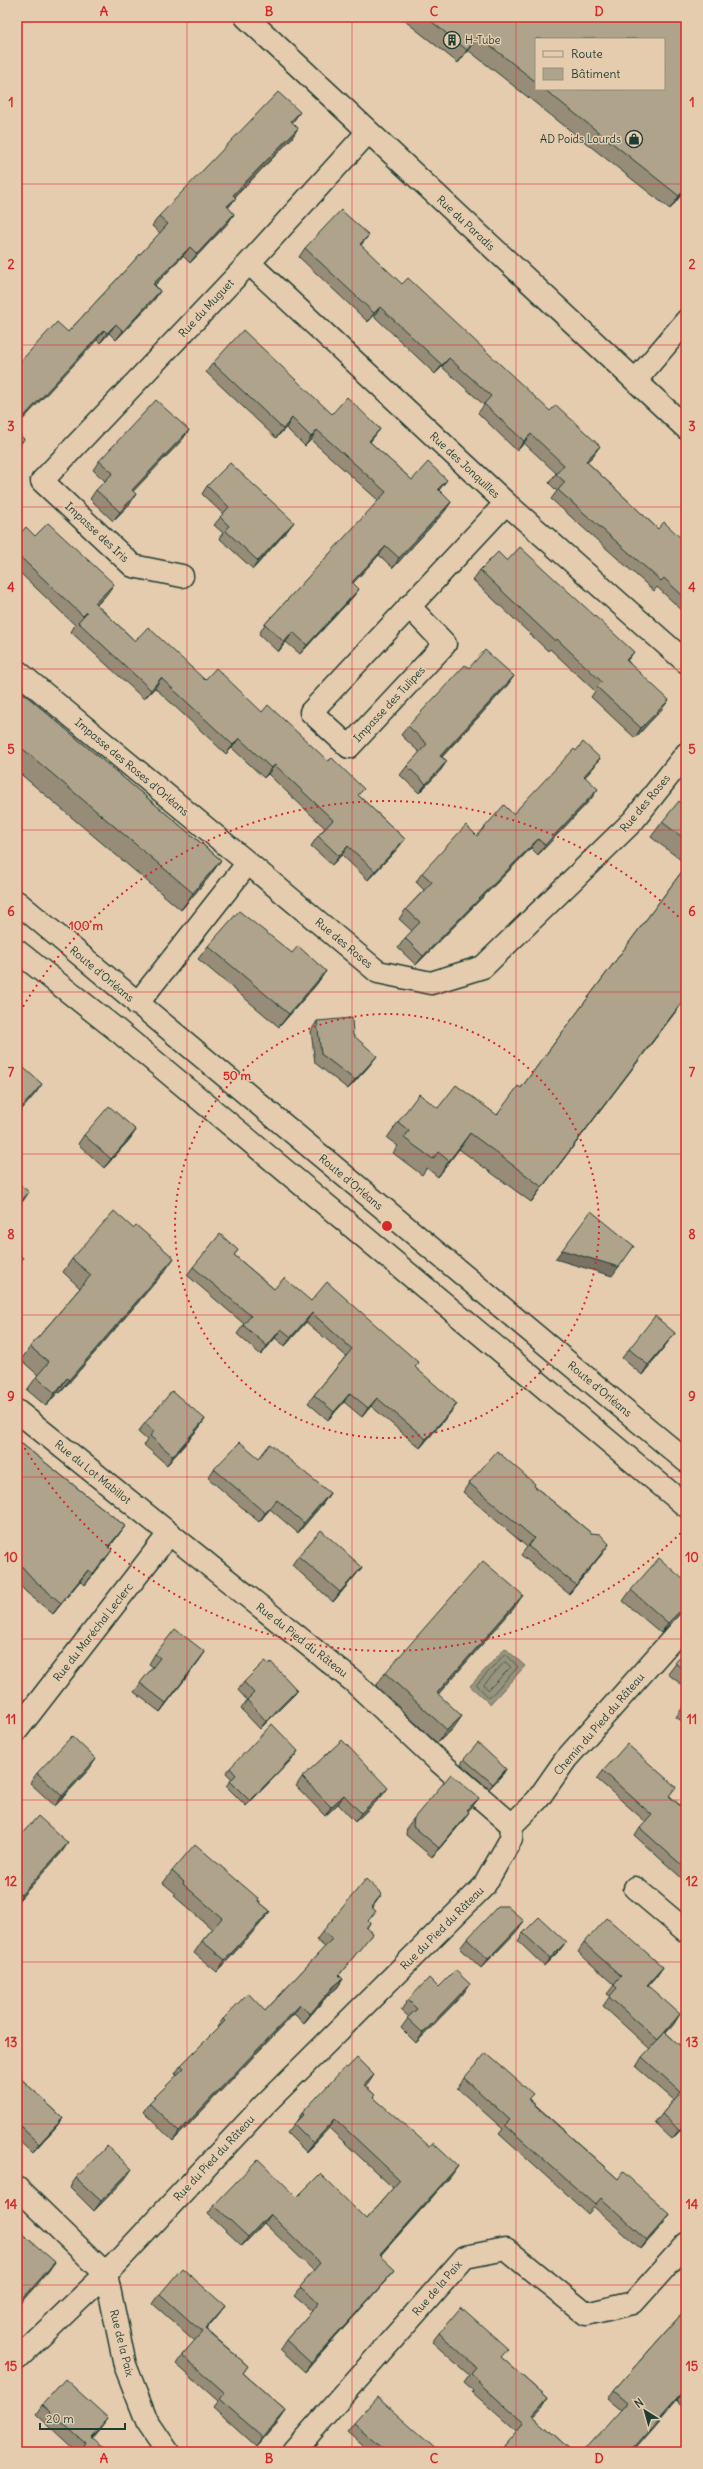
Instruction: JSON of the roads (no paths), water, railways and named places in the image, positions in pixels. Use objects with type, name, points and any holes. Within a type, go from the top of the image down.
[{"type":"street","name":"Rue du Paradis","points":[[246,17],[686,428]]},
{"type":"street","name":"Rue du Muguet","points":[[42,482],[249,263],[368,132]]},
{"type":"street","name":"Rue des Jonquilles","points":[[249,263],[506,503],[686,662]]},
{"type":"street","points":[[636,380],[686,321]]},
{"type":"street","name":"Impasse des Iris","points":[[42,482],[133,566],[182,576]]},
{"type":"street","name":"Impasse des Tulipes","points":[[409,606],[445,644],[349,747],[311,712],[409,606],[506,503]]},
{"type":"street","name":"Impasse des Roses d'Orléans","points":[[17,671],[248,863]]},
{"type":"street","name":"Rue des Roses","points":[[248,863],[378,972],[431,983],[483,967],[633,821],[686,754]]},
{"type":"street","points":[[137,1004],[248,863]]},
{"type":"street","name":"Route d'Orléans","points":[[17,902],[137,1004],[686,1461]]},
{"type":"street","points":[[17,952],[117,1030],[686,1506]]},
{"type":"street","name":"Rue du Lot Mabillot","points":[[17,1410],[168,1534]]},
{"type":"street","name":"Rue du Maréchal Leclerc","points":[[17,1730],[168,1534]]},
{"type":"street","name":"Rue du Pied du Râteau","points":[[17,2358],[106,2274],[264,2106],[484,1886],[511,1839],[512,1825],[436,1759],[353,1681],[168,1534]]},
{"type":"street","name":"Chemin du Pied du Râteau","points":[[512,1825],[538,1800],[566,1759],[686,1624]]},
{"type":"street","points":[[635,1888],[686,1931]]},
{"type":"street","points":[[17,2188],[106,2274]]},
{"type":"street","name":"Rue de la Paix","points":[[293,2452],[465,2257],[506,2249],[586,2314],[633,2303],[686,2244]]},
{"type":"street","name":"Rue de la Paix","points":[[106,2274],[125,2365],[146,2421],[168,2452]]},
{"type":"water","points":[[505,1648],[525,1666],[490,1704],[470,1686]]},
{"type":"place","name":"H-Tube","points":[[452,40]]},
{"type":"place","name":"AD Poids Lourds","points":[[634,139]]}]
